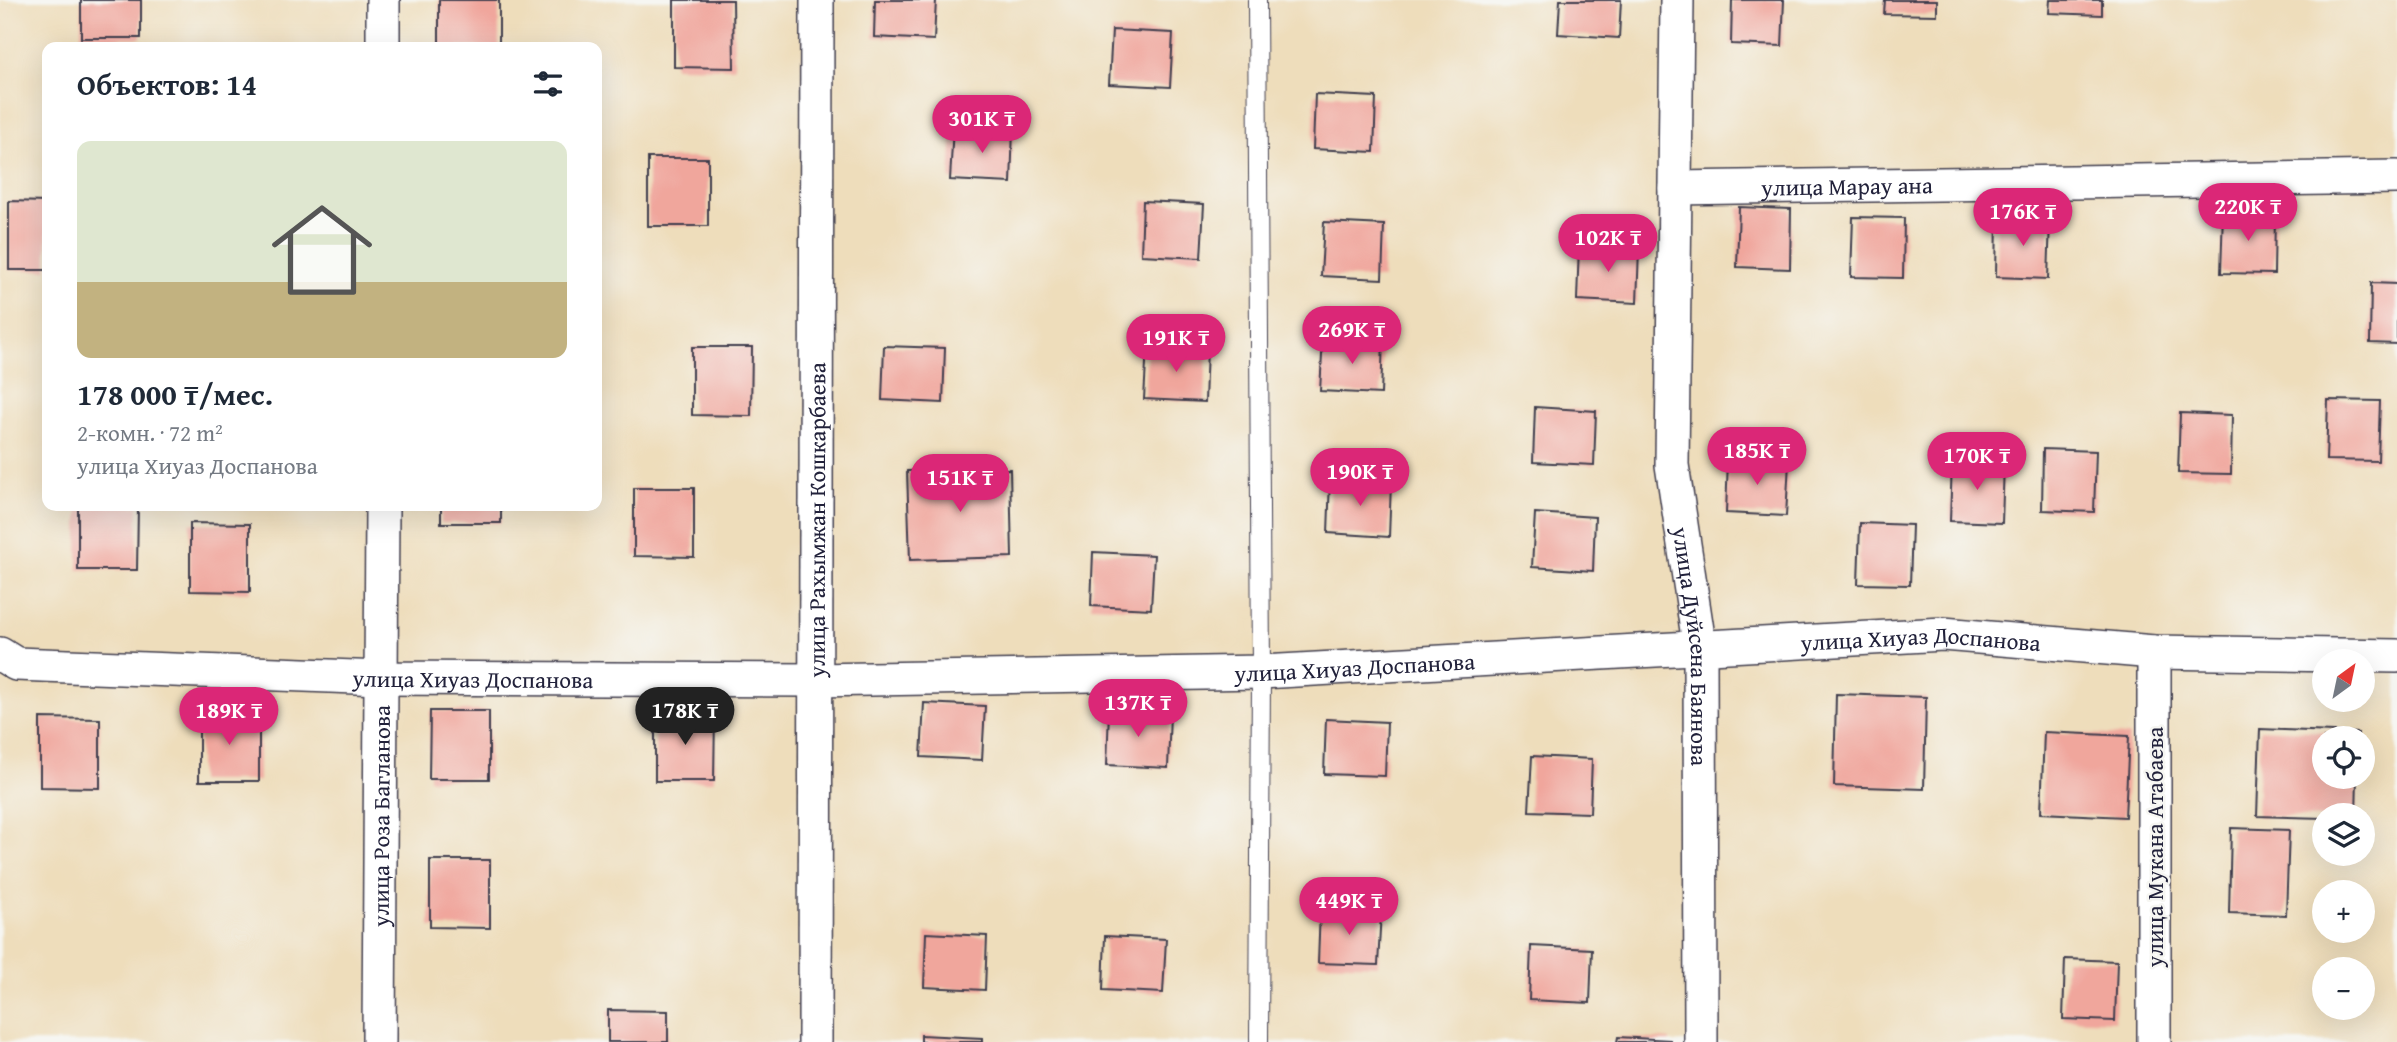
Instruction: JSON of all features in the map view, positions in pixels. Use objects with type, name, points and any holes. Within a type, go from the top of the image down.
[{"type":"street","points":[[383,0],[383,42]]},
{"type":"street","name":"улица Рахымжан Кошкарбаева","points":[[815,1042],[817,0]]},
{"type":"street","name":"улица Дуйсена Баянова","points":[[1676,0],[1672,464],[1700,650],[1700,1042]]},
{"type":"street","name":"улица Марау ана","points":[[1675,188],[2397,177]]},
{"type":"street","name":"улица Роза Багланова","points":[[379,1042],[382,511]]},
{"type":"street","name":"улица Хиуаз Доспанова","points":[[8,659],[381,678],[815,680],[1261,672],[1700,650],[1943,634],[2154,652],[2397,656]]},
{"type":"street","name":"улица Мукана Атабаева","points":[[2154,652],[2154,1042]]},
{"type":"lane","points":[[1257,0],[1261,672],[1259,1042]]},
{"type":"building","points":[[81,0],[141,0],[141,38],[81,38]]},
{"type":"building","points":[[439,0],[499,0],[499,42],[439,42]]},
{"type":"building","points":[[674,0],[733,0],[734,68],[674,67]]},
{"type":"building","points":[[875,0],[936,0],[934,40],[874,37]]},
{"type":"building","points":[[1560,0],[1621,0],[1619,38],[1558,34]]},
{"type":"building","points":[[1732,0],[1784,0],[1782,46],[1731,44]]},
{"type":"building","points":[[1885,0],[1937,0],[1937,15],[1884,14]]},
{"type":"building","points":[[2050,0],[2102,0],[2102,15],[2049,13]]},
{"type":"building","points":[[1112,30],[1173,33],[1170,87],[1109,84]]},
{"type":"building","points":[[1315,94],[1376,97],[1374,152],[1313,149]]},
{"type":"building","points":[[953,126],[1013,129],[1011,183],[950,180]]},
{"type":"building","points":[[648,158],[708,158],[708,226],[648,226]]},
{"type":"building","points":[[9,201],[42,202],[42,270],[9,270]]},
{"type":"building","points":[[1143,201],[1204,204],[1201,258],[1141,255]]},
{"type":"building","points":[[1739,207],[1791,209],[1790,269],[1737,267]]},
{"type":"building","points":[[2223,212],[2275,214],[2274,274],[2221,273]]},
{"type":"building","points":[[1853,217],[1904,218],[1903,278],[1851,277]]},
{"type":"building","points":[[1997,217],[2050,219],[2048,279],[1996,277]]},
{"type":"building","points":[[1324,222],[1384,225],[1382,279],[1321,276]]},
{"type":"building","points":[[1579,246],[1639,249],[1637,303],[1577,300]]},
{"type":"building","points":[[2371,283],[2397,284],[2397,344],[2370,343]]},
{"type":"building","points":[[1323,337],[1383,340],[1381,394],[1320,391]]},
{"type":"building","points":[[1147,345],[1207,348],[1205,402],[1144,399]]},
{"type":"building","points":[[884,346],[945,348],[943,403],[882,400]]},
{"type":"building","points":[[692,347],[752,347],[751,416],[692,415]]},
{"type":"building","points":[[2328,400],[2380,401],[2378,461],[2326,460]]},
{"type":"building","points":[[1535,407],[1596,411],[1594,465],[1533,462]]},
{"type":"building","points":[[2180,413],[2232,415],[2231,474],[2178,473]]},
{"type":"building","points":[[2043,449],[2096,451],[2094,512],[2042,510]]},
{"type":"building","points":[[1728,459],[1789,462],[1786,516],[1726,513]]},
{"type":"building","points":[[1952,461],[2004,463],[2002,523],[1950,521]]},
{"type":"building","points":[[1010,469],[1012,557],[910,560],[907,471]]},
{"type":"building","points":[[1330,479],[1391,482],[1389,537],[1328,533]]},
{"type":"building","points":[[634,488],[694,488],[694,557],[634,556]]},
{"type":"building","points":[[78,511],[138,511],[137,570],[78,570]]},
{"type":"building","points":[[441,511],[501,511],[501,523],[441,523]]},
{"type":"building","points":[[1535,513],[1595,517],[1593,571],[1532,567]]},
{"type":"building","points":[[190,523],[250,524],[250,592],[190,591]]},
{"type":"building","points":[[1860,523],[1912,525],[1910,585],[1858,584]]},
{"type":"building","points":[[1093,552],[1154,555],[1151,609],[1091,606]]},
{"type":"building","points":[[1836,694],[1926,697],[1924,789],[1834,786]]},
{"type":"building","points":[[924,703],[985,706],[982,760],[921,757]]},
{"type":"building","points":[[1109,710],[1170,713],[1168,768],[1107,765]]},
{"type":"building","points":[[430,711],[489,711],[489,779],[429,779]]},
{"type":"building","points":[[655,712],[715,713],[714,781],[655,781]]},
{"type":"building","points":[[199,713],[259,713],[259,781],[199,781]]},
{"type":"building","points":[[40,718],[100,719],[100,788],[40,787]]},
{"type":"building","points":[[1326,719],[1387,722],[1385,776],[1324,774]]},
{"type":"building","points":[[2260,729],[2312,731],[2312,789],[2357,789],[2356,803],[2312,803],[2312,818],[2257,816]]},
{"type":"building","points":[[2044,732],[2129,736],[2125,817],[2041,813]]},
{"type":"building","points":[[1532,756],[1592,759],[1590,813],[1529,811]]},
{"type":"building","points":[[2231,828],[2289,830],[2286,915],[2229,913]]},
{"type":"building","points":[[430,860],[490,860],[490,928],[430,927]]},
{"type":"building","points":[[1320,909],[1381,911],[1378,965],[1318,963]]},
{"type":"building","points":[[926,933],[987,936],[985,990],[924,987]]},
{"type":"building","points":[[1105,936],[1166,939],[1163,993],[1103,990]]},
{"type":"building","points":[[1531,946],[1592,949],[1590,1003],[1529,1000]]},
{"type":"building","points":[[2065,959],[2117,961],[2115,1021],[2063,1019]]},
{"type":"building","points":[[608,1010],[668,1011],[668,1042],[608,1042]]},
{"type":"building","points":[[921,1035],[982,1038],[982,1042],[921,1042]]},
{"type":"building","points":[[1618,1037],[1670,1040],[1670,1042],[1617,1042]]}]
